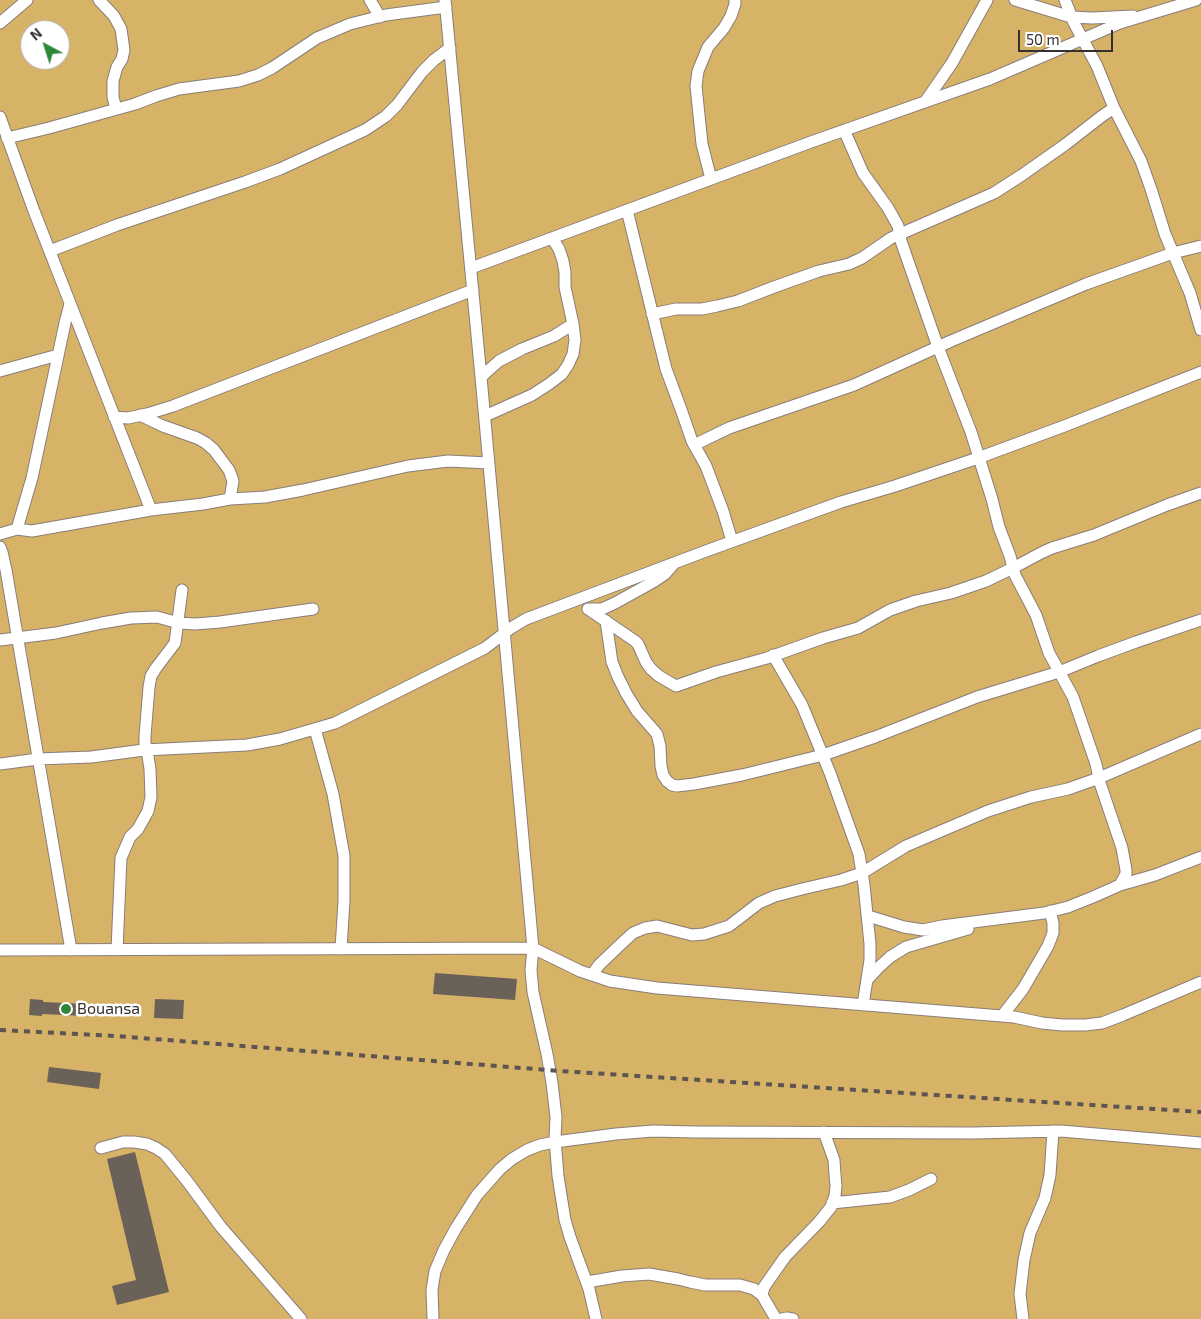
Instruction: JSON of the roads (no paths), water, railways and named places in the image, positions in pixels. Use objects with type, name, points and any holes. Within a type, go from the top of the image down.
[{"type":"street","points":[[0,23],[28,0]]},
{"type":"street","points":[[99,0],[114,16],[120,30],[124,50],[113,81],[112,97],[116,109]]},
{"type":"street","points":[[370,0],[380,17]]},
{"type":"street","points":[[711,179],[702,144],[696,86],[698,71],[708,47],[724,28],[731,16],[735,0]]},
{"type":"street","points":[[925,102],[952,63],[987,0]]},
{"type":"street","points":[[1014,0],[1071,17],[1143,16]]},
{"type":"street","points":[[1066,0],[1071,17],[1097,66],[1114,108],[1141,161],[1165,234],[1190,293],[1201,330]]},
{"type":"street","points":[[471,268],[844,130],[990,80],[1120,23],[1196,0]]},
{"type":"street","points":[[8,138],[179,90],[238,81],[258,75],[323,35],[350,24],[445,4],[485,416],[533,948],[530,970],[552,1083],[556,1117],[555,1142],[558,1176],[565,1220],[587,1282],[596,1319]]},
{"type":"street","points":[[50,251],[117,225],[287,166],[365,130],[386,116],[402,100],[422,72],[450,48]]},
{"type":"street","points":[[652,314],[676,309],[710,308],[738,301],[819,271],[849,264],[862,258],[891,238],[994,193],[1060,149],[1114,108]]},
{"type":"street","points":[[0,116],[70,304],[151,510]]},
{"type":"street","points":[[844,130],[863,173],[895,218],[938,347],[980,457],[999,528],[1015,575],[1036,616],[1050,653],[1072,697],[1096,764],[1112,821],[1122,848],[1126,874],[1120,885]]},
{"type":"street","points":[[627,210],[666,369],[694,445],[706,466],[732,541]]},
{"type":"street","points":[[485,416],[532,395],[562,374],[573,354],[575,340],[565,287],[565,272],[559,249],[552,238]]},
{"type":"street","points":[[694,445],[729,428],[854,385],[1086,284],[1173,253],[1201,246]]},
{"type":"street","points":[[114,417],[128,418],[140,416],[173,406],[473,290]]},
{"type":"street","points":[[17,529],[32,478],[70,304]]},
{"type":"street","points":[[481,377],[499,361],[554,336],[573,324]]},
{"type":"street","points":[[0,371],[58,355]]},
{"type":"street","points":[[0,764],[90,757],[146,750],[247,745],[280,739],[335,723],[485,648],[526,619],[841,502],[980,457],[1201,372]]},
{"type":"street","points":[[140,416],[206,442],[229,470],[232,481],[230,499]]},
{"type":"street","points":[[0,534],[17,529],[32,530],[151,510],[230,499],[265,497],[408,466],[448,461],[489,463]]},
{"type":"street","points":[[570,603],[588,609],[635,641],[646,662],[659,676],[676,686],[858,628],[890,610],[986,581],[1014,568],[1041,552],[1094,535],[1201,494]]},
{"type":"street","points":[[0,547],[71,950]]},
{"type":"street","points":[[588,609],[602,609],[641,590],[665,574],[674,563]]},
{"type":"street","points":[[117,950],[121,858],[130,837],[148,811],[151,797],[150,769],[145,736],[149,687],[151,676],[175,643],[182,590]]},
{"type":"street","points":[[0,640],[56,633],[131,618],[157,617],[195,624],[313,609]]},
{"type":"street","points":[[606,621],[612,662],[626,693],[642,718],[657,734],[663,775],[672,785],[677,786],[742,776],[823,755],[977,697],[1060,672],[1128,644],[1201,620]]},
{"type":"street","points":[[774,655],[802,705],[823,755],[859,854],[870,944],[870,960],[863,1005]]},
{"type":"street","points":[[315,729],[333,794],[344,856],[341,949]]},
{"type":"street","points":[[592,975],[599,965],[633,933],[645,928],[657,926],[692,935],[704,934],[729,926],[759,903],[775,896],[862,873],[906,846],[988,811],[1030,797],[1068,789],[1099,778],[1201,734]]},
{"type":"street","points":[[868,916],[904,927],[923,930],[1023,916],[1068,907],[1120,885],[1155,875],[1201,858]]},
{"type":"street","points":[[1002,1016],[1023,989],[1048,946],[1053,933],[1050,911]]},
{"type":"street","points":[[867,980],[890,957],[906,948],[985,921]]},
{"type":"street","points":[[0,950],[533,948],[580,971],[610,981],[657,988],[1002,1016],[1062,1025],[1085,1025],[1102,1022],[1201,982]]},
{"type":"street","points":[[433,1319],[432,1290],[435,1271],[456,1228],[477,1195],[500,1169],[512,1159],[540,1145],[616,1134],[653,1131],[1053,1131],[1201,1143]]},
{"type":"street","points":[[1023,1319],[1020,1294],[1024,1260],[1030,1233],[1045,1198],[1050,1176],[1053,1131]]},
{"type":"street","points":[[762,1295],[764,1287],[785,1257],[831,1207],[836,1186],[834,1160],[824,1132]]},
{"type":"street","points":[[101,1148],[123,1142],[134,1142],[147,1144],[164,1154],[187,1181],[221,1227],[301,1319]]},
{"type":"street","points":[[832,1203],[890,1197],[931,1179]]},
{"type":"street","points":[[587,1282],[649,1274],[705,1285],[740,1285],[754,1289],[762,1295],[776,1319]]},
{"type":"street","points":[[782,1319],[793,1319]]},
{"type":"railway","points":[[0,1030],[116,1036],[560,1071],[1201,1112]]},
{"type":"place","name":"Bouansa","points":[[66,1009]]}]
